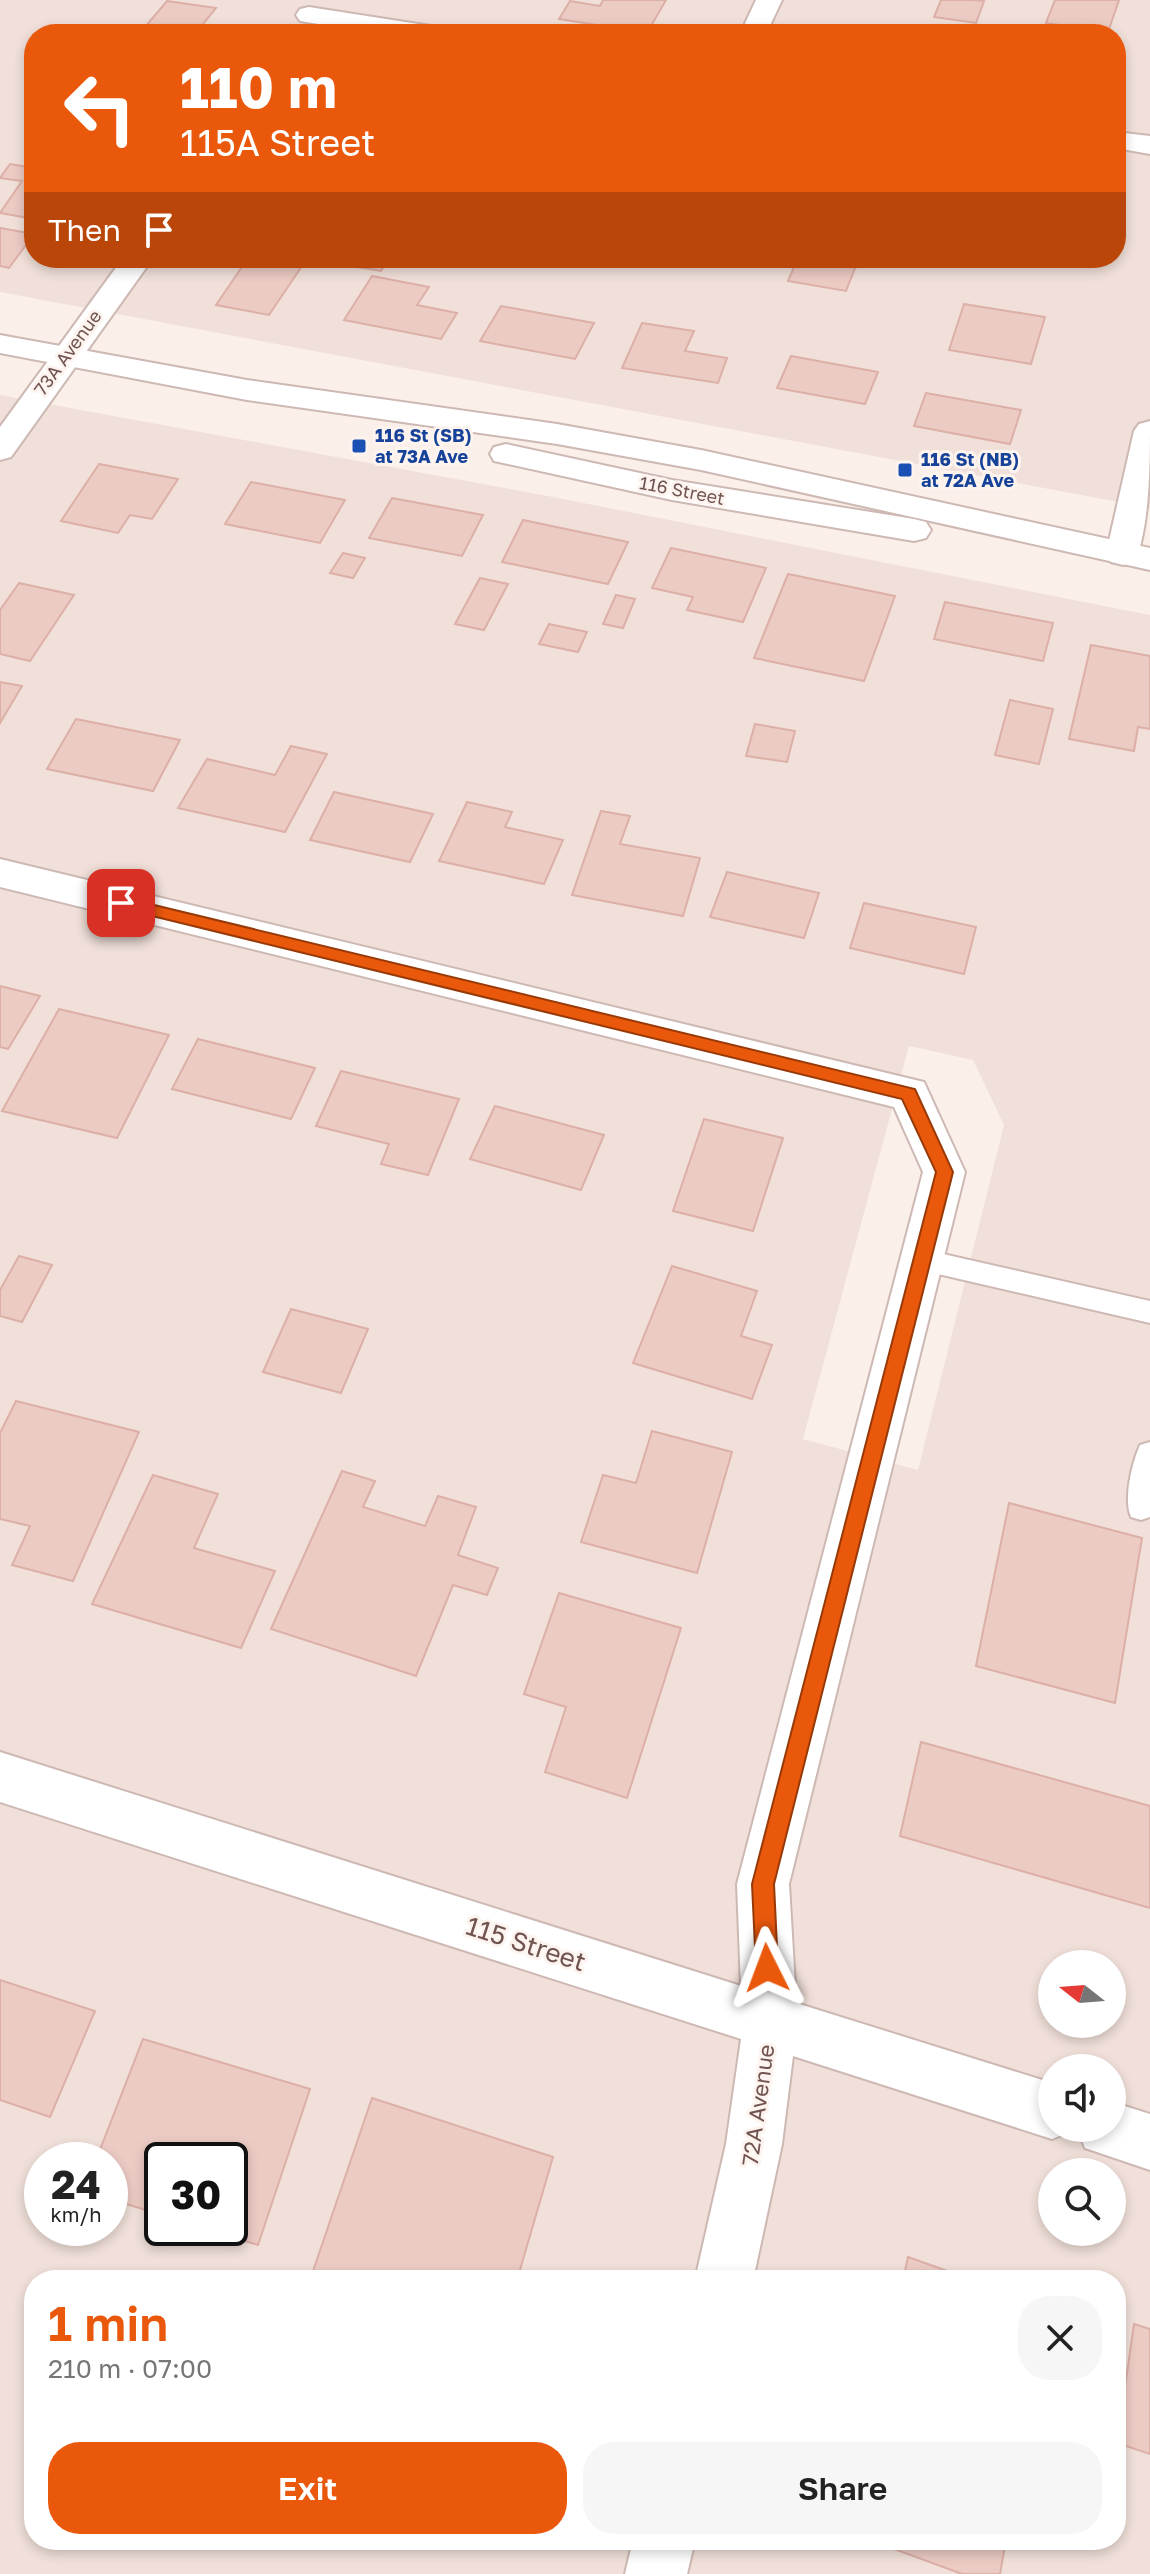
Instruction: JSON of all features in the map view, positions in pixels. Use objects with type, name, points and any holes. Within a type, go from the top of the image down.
[{"type":"street","points":[[758,24],[769,0]]},
{"type":"street","points":[[308,16],[363,24]]},
{"type":"street","points":[[1126,141],[1150,145]]},
{"type":"street","name":"73A Avenue","points":[[0,450],[131,268]]},
{"type":"street","name":"116 Street","points":[[0,344],[247,390],[442,440],[672,490],[870,525],[1136,556]]},
{"type":"street","points":[[1136,556],[1150,431]]},
{"type":"street","name":"72A Avenue","points":[[0,873],[909,1094],[944,1172],[763,1884],[770,2021],[754,2144],[726,2270]]},
{"type":"street","name":"115 Street","points":[[0,1777],[1038,2107]]},
{"type":"street","points":[[1126,2135],[1150,2142]]},
{"type":"street","points":[[656,2574],[662,2550]]},
{"type":"lane","points":[[921,1260],[1150,1312]]},
{"type":"lane","points":[[1141,1508],[1150,1454]]},
{"type":"shaded area","points":[[0,0],[1150,0],[1150,508],[0,292]]},
{"type":"shaded area","points":[[0,395],[553,497],[1150,615],[1150,2574],[0,2574]],"holes":[[[909,1046],[973,1060],[1004,1125],[918,1470],[803,1439]]]},
{"type":"building","points":[[603,0],[666,0],[652,24],[590,24],[559,19],[570,1],[600,6]]},
{"type":"building","points":[[941,0],[984,1],[976,23],[934,17]]},
{"type":"building","points":[[1055,0],[1119,0],[1111,24],[1046,23]]},
{"type":"building","points":[[167,1],[216,8],[203,24],[147,24]]},
{"type":"building","points":[[10,164],[24,166],[24,217],[0,213],[22,181],[0,178]]},
{"type":"building","points":[[0,228],[24,232],[24,248],[9,268],[0,266]]},
{"type":"building","points":[[241,268],[301,268],[269,315],[216,305]]},
{"type":"building","points":[[794,268],[855,268],[846,291],[788,281]]},
{"type":"building","points":[[372,276],[429,287],[417,305],[457,313],[441,339],[344,320]]},
{"type":"building","points":[[964,304],[1045,317],[1031,364],[949,350]]},
{"type":"building","points":[[501,306],[594,323],[575,359],[480,341]]},
{"type":"building","points":[[642,323],[694,331],[685,351],[727,358],[718,383],[622,368]]},
{"type":"building","points":[[791,356],[878,372],[865,404],[777,388]]},
{"type":"building","points":[[926,393],[1021,410],[1010,444],[914,426]]},
{"type":"building","points":[[99,464],[178,479],[152,519],[130,515],[118,533],[61,521]]},
{"type":"building","points":[[251,482],[345,500],[320,543],[225,524]]},
{"type":"building","points":[[392,498],[483,515],[462,556],[369,538]]},
{"type":"building","points":[[523,520],[628,542],[608,584],[502,562]]},
{"type":"building","points":[[671,548],[766,568],[743,622],[687,610],[693,597],[652,588]]},
{"type":"building","points":[[343,553],[365,558],[353,578],[330,573]]},
{"type":"building","points":[[788,574],[895,596],[864,681],[754,658]]},
{"type":"building","points":[[480,578],[508,584],[484,630],[455,624]]},
{"type":"building","points":[[19,583],[74,595],[30,661],[0,654],[0,610]]},
{"type":"building","points":[[616,595],[635,599],[623,628],[603,624]]},
{"type":"building","points":[[945,602],[1053,623],[1043,661],[934,639]]},
{"type":"building","points":[[549,624],[587,632],[578,652],[539,644]]},
{"type":"building","points":[[1091,645],[1150,656],[1150,729],[1138,727],[1134,751],[1069,739]]},
{"type":"building","points":[[0,682],[22,686],[0,723]]},
{"type":"building","points":[[1010,700],[1053,709],[1039,764],[995,755]]},
{"type":"building","points":[[76,719],[180,740],[153,791],[47,769]]},
{"type":"building","points":[[755,724],[795,731],[787,762],[746,756]]},
{"type":"building","points":[[291,746],[327,754],[285,832],[178,808],[207,759],[275,775]]},
{"type":"building","points":[[334,792],[433,814],[410,862],[310,840]]},
{"type":"building","points":[[467,802],[512,812],[505,827],[563,840],[544,884],[439,861]]},
{"type":"building","points":[[601,811],[630,816],[620,844],[700,858],[683,916],[572,895]]},
{"type":"building","points":[[727,872],[819,893],[804,938],[710,917]]},
{"type":"building","points":[[864,903],[976,927],[964,974],[850,948]]},
{"type":"building","points":[[0,986],[40,996],[8,1049],[0,1047]]},
{"type":"building","points":[[59,1009],[169,1035],[117,1138],[2,1111]]},
{"type":"building","points":[[198,1039],[315,1068],[291,1119],[172,1089]]},
{"type":"building","points":[[341,1071],[459,1099],[428,1175],[381,1164],[389,1144],[316,1126]]},
{"type":"building","points":[[495,1106],[604,1135],[581,1190],[470,1159]]},
{"type":"building","points":[[704,1119],[783,1138],[753,1231],[673,1211]]},
{"type":"building","points":[[19,1256],[52,1265],[22,1322],[0,1316],[0,1290]]},
{"type":"building","points":[[672,1266],[757,1291],[741,1336],[772,1345],[752,1399],[633,1363]]},
{"type":"building","points":[[291,1309],[368,1329],[341,1393],[263,1372]]},
{"type":"building","points":[[16,1401],[139,1432],[73,1581],[12,1565],[30,1526],[0,1519],[0,1433]]},
{"type":"building","points":[[652,1431],[732,1452],[697,1573],[581,1542],[603,1475],[636,1483]]},
{"type":"building","points":[[342,1471],[375,1481],[363,1507],[425,1526],[438,1496],[476,1507],[458,1555],[498,1568],[487,1595],[453,1585],[416,1676],[271,1629]]},
{"type":"building","points":[[153,1475],[218,1494],[194,1548],[275,1571],[241,1648],[92,1604]]},
{"type":"building","points":[[1009,1503],[1142,1538],[1115,1703],[976,1666]]},
{"type":"building","points":[[559,1593],[681,1628],[627,1798],[545,1772],[566,1707],[524,1694]]},
{"type":"building","points":[[921,1742],[1150,1806],[1150,1908],[900,1836]]},
{"type":"building","points":[[0,1980],[95,2011],[50,2117],[0,2100]]},
{"type":"building","points":[[143,2039],[310,2089],[258,2245],[248,2242],[248,2142],[144,2142],[144,2209],[128,2205],[128,2142],[103,2142]]},
{"type":"building","points":[[372,2098],[553,2157],[520,2270],[313,2270]]},
{"type":"building","points":[[908,2257],[945,2270],[905,2270]]},
{"type":"building","points":[[1134,2324],[1150,2329],[1150,2454],[1126,2446],[1126,2380]]},
{"type":"building","points":[[897,2550],[1004,2550],[1000,2574],[962,2574]]},
{"type":"place","name":"116 St (SB) at 73A Ave","points":[[359,446]]},
{"type":"place","name":"116 St (NB) at 72A Ave","points":[[905,470]]},
{"type":"route","points":[[121,903],[909,1094],[944,1172],[763,1884],[767,1968]]}]
